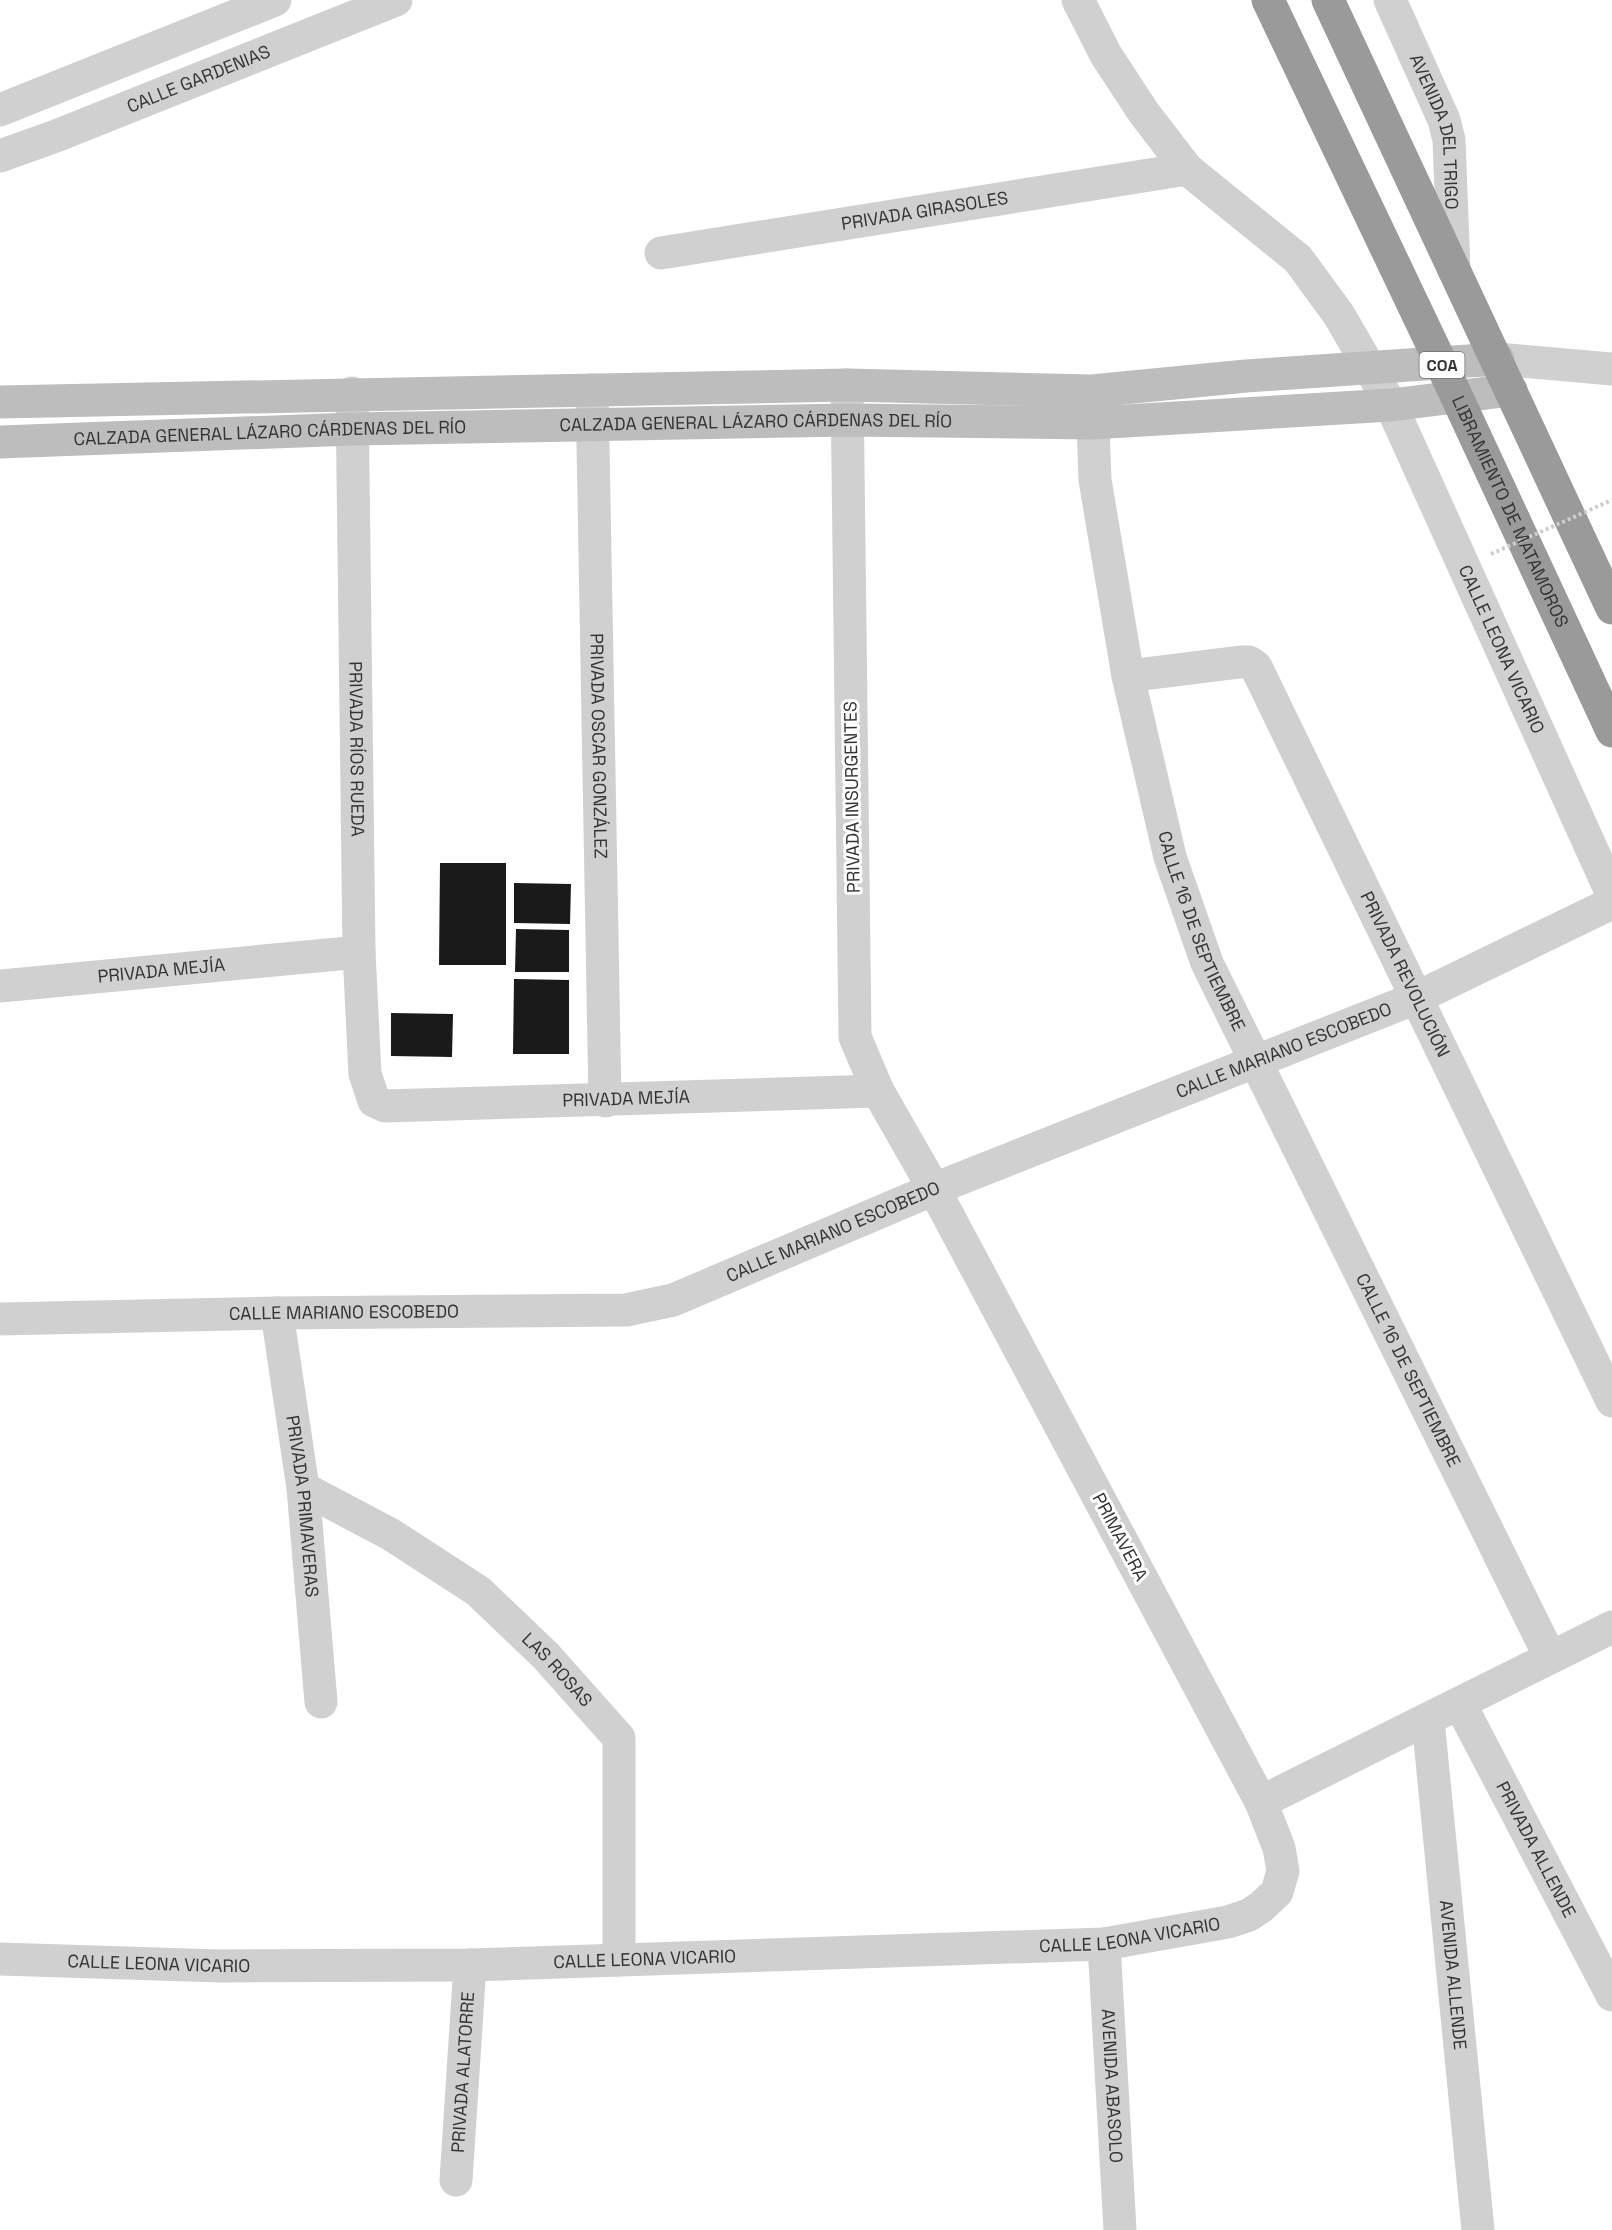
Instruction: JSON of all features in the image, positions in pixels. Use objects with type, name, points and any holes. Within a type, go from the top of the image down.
[{"type":"highway","name":"LIBRAMIENTO DE MATAMOROS","points":[[1268,0],[1458,398],[1612,731]]},
{"type":"highway","points":[[1328,0],[1498,359],[1612,608]]},
{"type":"street","points":[[0,110],[275,0]]},
{"type":"street","name":"CALLE GARDENIAS","points":[[0,156],[56,136],[396,0]]},
{"type":"street","name":"CALLE LEONA VICARIO","points":[[1078,0],[1106,55],[1131,94],[1187,169],[1298,259],[1339,315],[1372,368],[1391,405],[1612,894]]},
{"type":"street","name":"AVENIDA DEL TRIGO","points":[[1390,0],[1444,120],[1449,140],[1454,270]]},
{"type":"street","name":"PRIVADA GIRASOLES","points":[[661,253],[1187,169]]},
{"type":"street","points":[[1498,359],[1575,368],[1612,369]]},
{"type":"street","name":"CALZADA GENERAL LÁZARO CÁRDENAS DEL RÍO","points":[[0,402],[352,393],[847,385],[1092,407],[1246,376],[1498,359]]},
{"type":"street","points":[[1511,390],[1575,368]]},
{"type":"street","name":"PRIVADA INSURGENTES","points":[[847,385],[855,1037],[878,1091],[934,1189]]},
{"type":"street","name":"PRIVADA OSCAR GONZÁLEZ","points":[[591,390],[605,1101]]},
{"type":"street","name":"CALZADA GENERAL LÁZARO CÁRDENAS DEL RÍO","points":[[0,442],[353,429],[593,427],[848,420],[1092,407],[1391,405],[1511,390]]},
{"type":"street","name":"PRIVADA RÍOS RUEDA","points":[[352,393],[359,952],[365,1074],[375,1101]]},
{"type":"street","name":"CALLE 16 DE SEPTIEMBRE","points":[[1092,407],[1095,480],[1128,676],[1170,857],[1207,963],[1550,1657]]},
{"type":"street","name":"PRIVADA REVOLUCIÓN","points":[[1128,676],[1239,662],[1248,662],[1256,667],[1612,1401]]},
{"type":"street","name":"CALLE MARIANO ESCOBEDO","points":[[0,1319],[277,1312],[626,1310],[649,1307],[673,1300],[934,1189],[1416,998],[1612,903]]},
{"type":"street","name":"PRIVADA MEJÍA","points":[[0,986],[359,952]]},
{"type":"street","name":"PRIVADA MEJÍA","points":[[375,1101],[385,1106],[878,1091]]},
{"type":"street","name":"PRIMAVERA","points":[[934,1189],[1261,1802],[1279,1848],[1283,1871],[1277,1892]]},
{"type":"street","name":"PRIVADA PRIMAVERAS","points":[[277,1312],[303,1488],[321,1702]]},
{"type":"street","name":"LAS ROSAS","points":[[303,1488],[390,1534],[478,1591],[546,1656],[619,1738],[619,1960]]},
{"type":"street","points":[[1261,1802],[1612,1627]]},
{"type":"street","name":"PRIVADA ALLENDE","points":[[1460,1704],[1612,1995]]},
{"type":"street","name":"AVENIDA ALLENDE","points":[[1428,1720],[1478,2230]]},
{"type":"street","name":"CALLE LEONA VICARIO","points":[[0,1959],[221,1966],[470,1965],[1104,1944],[1228,1922],[1249,1915],[1277,1892]]},
{"type":"street","name":"AVENIDA ABASOLO","points":[[1104,1944],[1120,2230]]},
{"type":"street","name":"PRIVADA ALATORRE","points":[[456,2180],[470,1965]]},
{"type":"path","points":[[1491,554],[1612,500]]},
{"type":"building","points":[[440,863],[506,863],[506,965],[439,965]]},
{"type":"building","points":[[514,883],[571,884],[570,924],[514,923]]},
{"type":"building","points":[[516,929],[569,930],[569,972],[515,972]]},
{"type":"building","points":[[514,979],[569,980],[569,1054],[513,1054]]},
{"type":"building","points":[[391,1013],[453,1014],[452,1057],[391,1056]]}]
